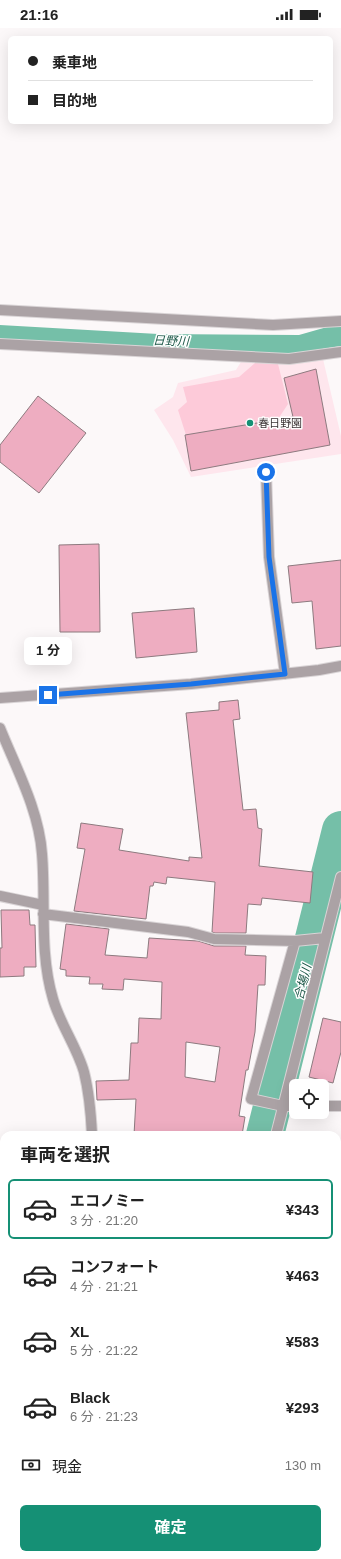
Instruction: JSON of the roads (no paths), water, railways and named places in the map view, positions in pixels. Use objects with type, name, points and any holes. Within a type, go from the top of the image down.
[{"type":"street","points":[[0,310],[273,325],[341,321]]},
{"type":"street","points":[[0,344],[289,359],[341,352]]},
{"type":"street","points":[[266,472],[269,557],[285,674]]},
{"type":"street","points":[[0,698],[191,684],[285,674],[341,666]]},
{"type":"street","points":[[0,728],[35,815],[42,853],[44,910],[43,932],[46,963],[53,999],[84,1071],[90,1106],[92,1131]]},
{"type":"street","points":[[277,1131],[281,1106],[322,938],[341,876]]},
{"type":"street","points":[[0,896],[44,910],[188,932],[214,939],[300,940],[322,938]]},
{"type":"street","points":[[289,1106],[281,1106],[252,1099],[300,940]]},
{"type":"street","points":[[329,1106],[341,1106]]},
{"type":"water","name":"日野川","points":[[341,323],[341,346],[291,354],[0,340],[0,325],[158,334],[299,335]]},
{"type":"waterway","name":"合場川","points":[[266,1131],[341,830]]},
{"type":"place","name":"春日野園","points":[[250,423]]}]
